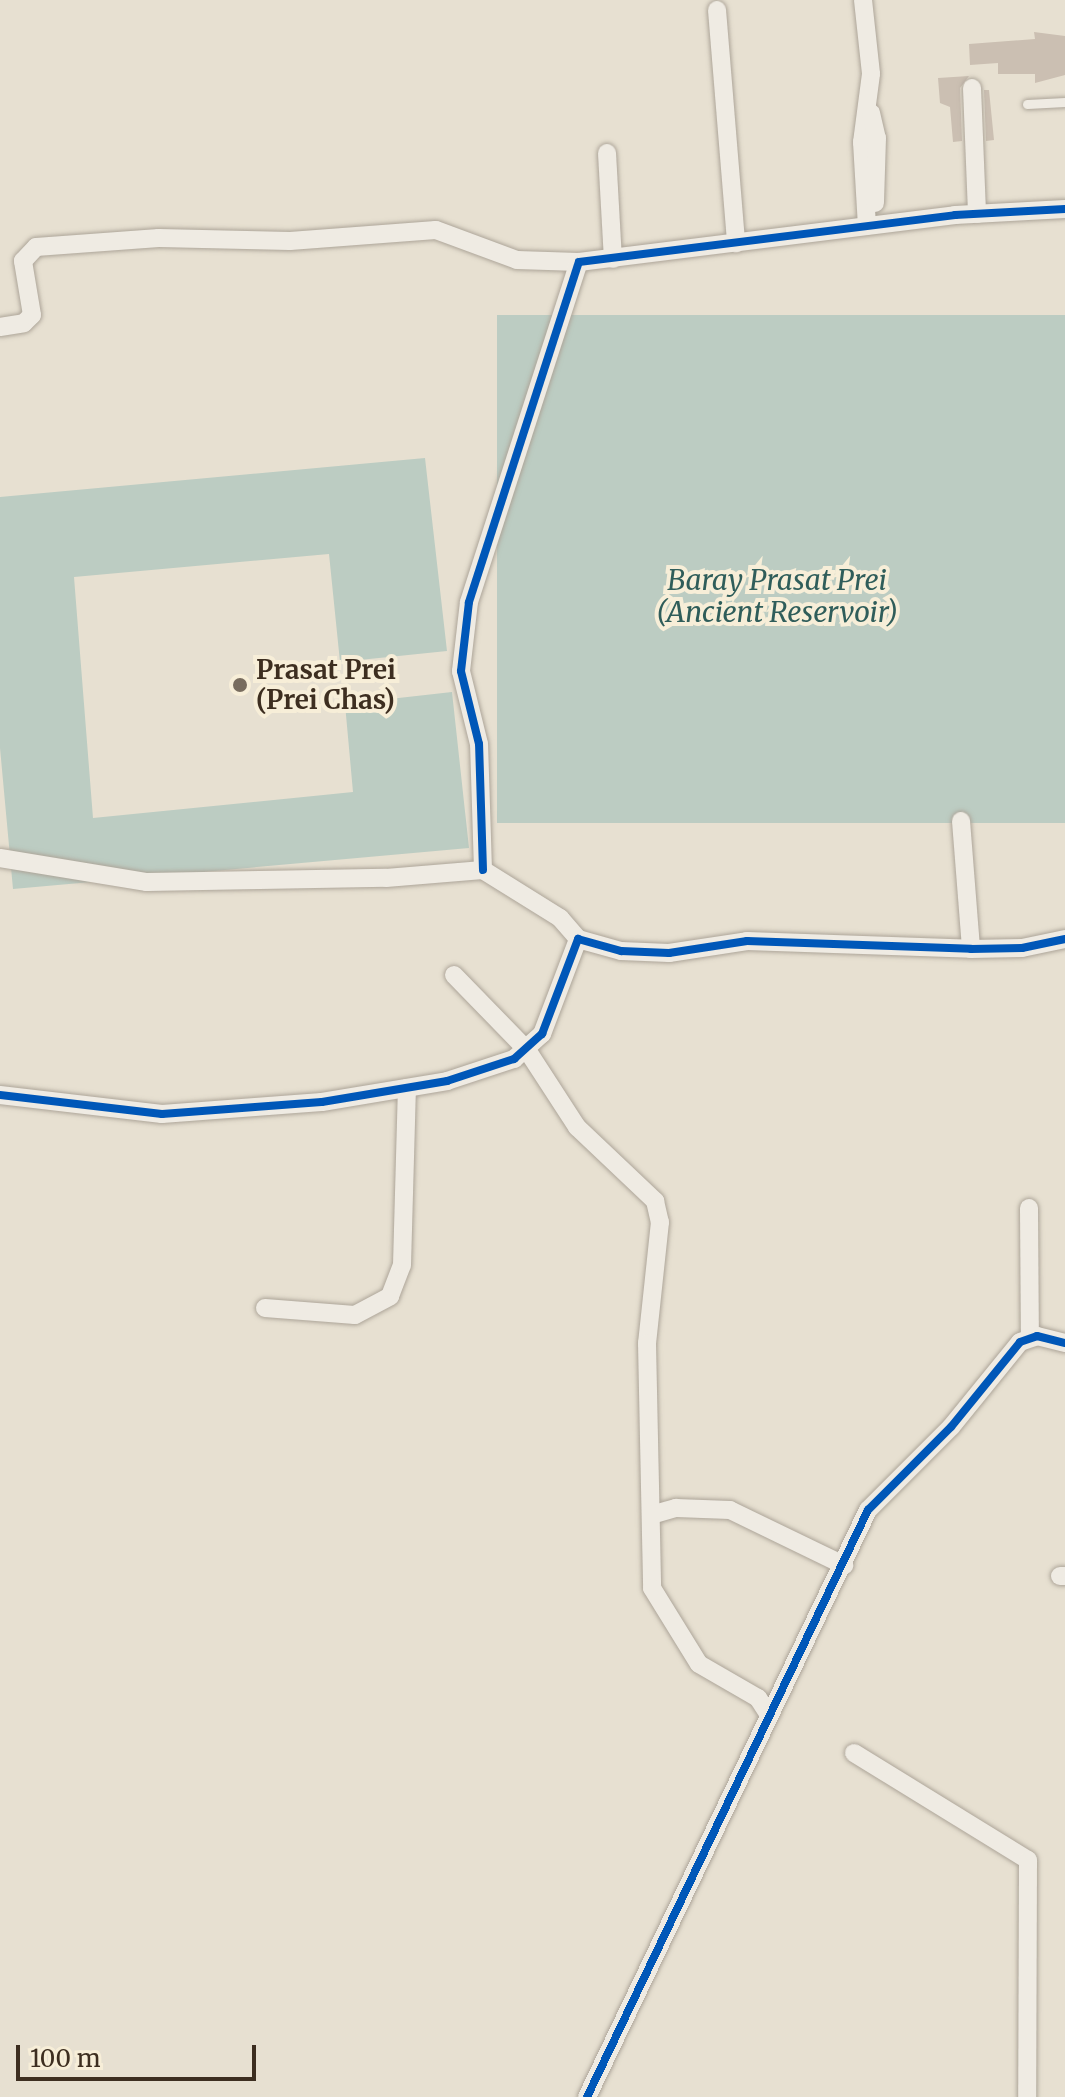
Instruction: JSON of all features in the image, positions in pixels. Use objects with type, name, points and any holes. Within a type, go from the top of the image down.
[{"type":"street","points":[[863,0],[870,106],[862,142],[871,226]]},
{"type":"street","points":[[717,10],[736,243]]},
{"type":"street","points":[[972,88],[977,214]]},
{"type":"street","points":[[607,153],[613,259]]},
{"type":"street","points":[[0,327],[24,323],[32,315],[23,261],[36,247],[159,238],[183,243],[290,241],[421,229],[517,260],[579,262],[977,214],[1065,209]]},
{"type":"street","points":[[483,870],[479,744],[461,671],[469,602],[579,262]]},
{"type":"street","points":[[961,821],[971,949]]},
{"type":"street","points":[[0,858],[147,882],[386,878],[483,870],[560,918],[578,939],[621,951],[669,953],[747,941],[1022,948],[1065,939]]},
{"type":"street","points":[[0,1095],[125,1114],[162,1114],[322,1102],[447,1081],[527,1050],[548,1025],[578,939]]},
{"type":"street","points":[[454,975],[527,1050],[577,1127],[651,1195],[658,1209],[647,1324],[651,1577],[657,1602],[681,1629],[699,1664],[758,1698],[767,1712]]},
{"type":"street","points":[[265,1308],[355,1315],[390,1296],[402,1265],[407,1088]]},
{"type":"street","points":[[1029,1208],[1030,1338]]},
{"type":"street","points":[[587,2097],[767,1712],[844,1565],[868,1510],[885,1489],[951,1427],[1020,1342],[1030,1338],[1065,1343]]},
{"type":"street","points":[[651,1515],[676,1508],[730,1510],[844,1565]]},
{"type":"street","points":[[854,1753],[1028,1860],[1027,2097]]},
{"type":"lane","points":[[1027,104],[1065,102]]},
{"type":"water","name":"Baray Prasat Prei (Ancient Reservoir)","points":[[497,315],[1065,315],[1065,823],[497,823]]},
{"type":"water","points":[[425,458],[447,651],[340,662],[329,554],[74,577],[93,818],[353,792],[345,704],[452,692],[469,848],[13,889],[0,748],[0,497]]},
{"type":"building","points":[[1034,32],[1065,36],[1065,75],[1035,83],[1035,74],[998,74],[998,63],[970,65],[969,44],[1035,39]]},
{"type":"building","points":[[969,76],[960,88],[962,141],[953,142],[950,107],[940,103],[938,78]]},
{"type":"building","points":[[984,90],[989,90],[994,140],[986,141]]},
{"type":"cycle path","points":[[483,870],[479,744],[461,671],[469,602],[579,262],[955,215],[1065,209]]},
{"type":"cycle path","points":[[0,1095],[162,1114],[322,1102],[447,1081],[514,1059],[542,1034],[578,939],[621,951],[669,953],[747,941],[971,949],[1022,948],[1065,939]]},
{"type":"cycle path","points":[[587,2097],[868,1510],[951,1427],[1020,1342],[1037,1336],[1065,1343]]},
{"type":"place","name":"Prasat Prei (Prei Chas)","points":[[240,685]]}]
